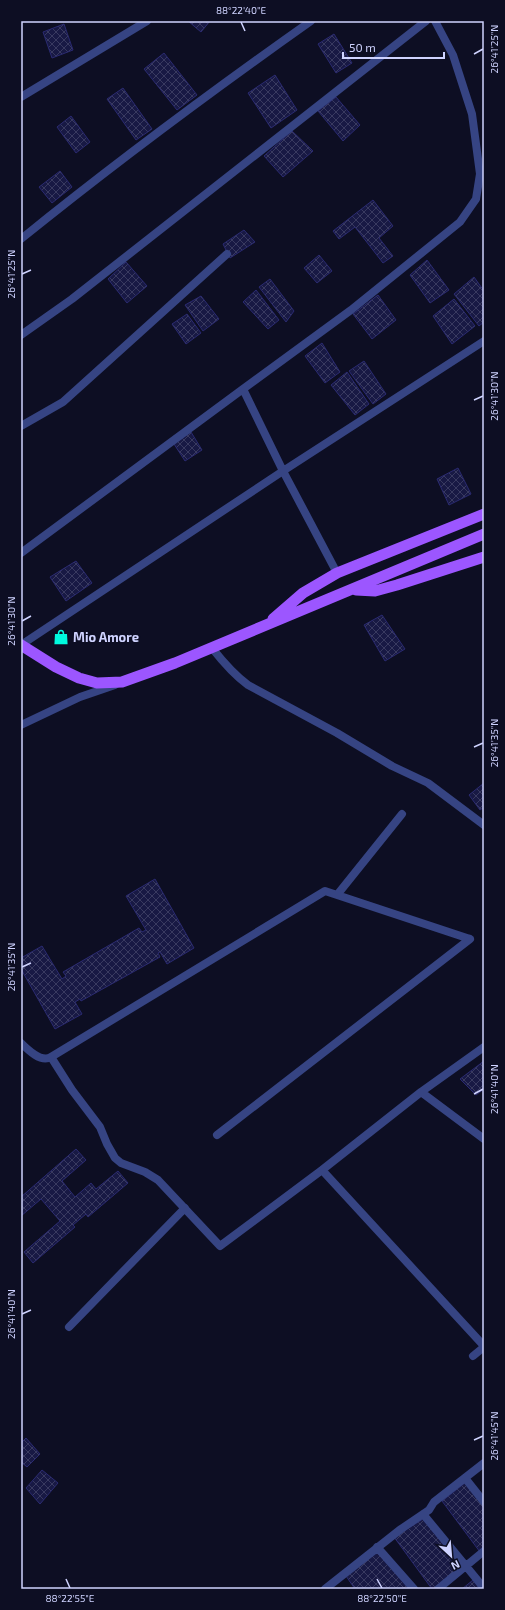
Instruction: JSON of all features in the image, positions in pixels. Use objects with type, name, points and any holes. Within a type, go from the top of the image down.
[{"type":"main road","points":[[267,625],[303,593],[337,573],[484,514]]},
{"type":"main road","points":[[21,645],[56,667],[79,678],[97,683],[122,682],[212,648],[484,534]]},
{"type":"main road","points":[[352,590],[375,591],[484,557]]},
{"type":"street","points":[[21,98],[147,21]]},
{"type":"street","points":[[21,239],[100,176],[311,21]]},
{"type":"street","points":[[21,335],[78,294],[426,21]]},
{"type":"street","points":[[21,553],[243,388],[351,310],[460,222],[476,199],[480,174],[472,114],[453,54],[435,21]]},
{"type":"street","points":[[21,426],[63,402],[227,254]]},
{"type":"street","points":[[21,645],[283,471],[484,341]]},
{"type":"street","points":[[243,388],[283,471],[337,573]]},
{"type":"street","points":[[212,648],[236,677],[248,686],[337,733],[392,766],[428,783],[484,825]]},
{"type":"street","points":[[21,725],[80,697],[122,682]]},
{"type":"street","points":[[337,895],[402,814]]},
{"type":"street","points":[[21,1043],[35,1055],[42,1058],[51,1058],[325,891],[470,939],[217,1135]]},
{"type":"street","points":[[51,1058],[72,1090],[96,1122],[115,1158],[121,1163],[152,1176],[185,1208],[220,1246],[322,1170],[421,1092],[484,1047]]},
{"type":"street","points":[[421,1092],[484,1138]]},
{"type":"street","points":[[322,1170],[484,1346],[473,1356]]},
{"type":"street","points":[[69,1328],[185,1208]]},
{"type":"street","points":[[324,1589],[377,1547],[429,1510],[434,1502],[484,1463]]},
{"type":"street","points":[[465,1478],[484,1502]]},
{"type":"street","points":[[423,1514],[484,1588]]},
{"type":"street","points":[[377,1547],[414,1589]]},
{"type":"street","points":[[438,1589],[484,1551]]},
{"type":"building","points":[[188,21],[210,21],[201,32]]},
{"type":"building","points":[[64,24],[73,50],[52,58],[43,32]]},
{"type":"building","points":[[334,34],[352,63],[336,73],[318,44]]},
{"type":"building","points":[[164,53],[197,95],[177,110],[144,69]]},
{"type":"building","points":[[275,75],[297,110],[271,128],[248,93]]},
{"type":"building","points":[[123,88],[152,129],[136,140],[107,99]]},
{"type":"building","points":[[336,97],[360,125],[343,141],[318,111]]},
{"type":"building","points":[[71,116],[90,142],[76,153],[57,127]]},
{"type":"building","points":[[292,131],[313,151],[283,177],[264,156]]},
{"type":"building","points":[[60,171],[72,187],[52,203],[39,187]]},
{"type":"building","points":[[373,200],[393,226],[379,238],[393,256],[383,263],[355,227],[339,239],[333,231]]},
{"type":"building","points":[[244,230],[255,242],[230,258],[223,244]]},
{"type":"building","points":[[319,255],[332,271],[317,283],[304,268]]},
{"type":"building","points":[[427,260],[449,290],[430,303],[410,275]]},
{"type":"building","points":[[126,262],[147,286],[127,303],[108,279]]},
{"type":"building","points":[[474,277],[484,291],[484,322],[479,326],[454,294]]},
{"type":"building","points":[[270,279],[294,311],[286,322],[259,287]]},
{"type":"building","points":[[256,290],[279,320],[268,329],[243,302]]},
{"type":"building","points":[[378,295],[396,320],[372,339],[353,314]]},
{"type":"building","points":[[201,296],[219,319],[203,331],[185,305]]},
{"type":"building","points":[[454,299],[475,326],[452,344],[433,316]]},
{"type":"building","points":[[187,314],[201,333],[186,344],[172,324]]},
{"type":"building","points":[[322,343],[340,372],[325,383],[305,356]]},
{"type":"building","points":[[364,361],[386,394],[373,404],[349,371]]},
{"type":"building","points":[[347,372],[369,404],[355,415],[331,385]]},
{"type":"building","points":[[191,432],[202,450],[185,461],[174,444]]},
{"type":"building","points":[[458,468],[471,494],[449,505],[437,479]]},
{"type":"building","points":[[76,561],[92,583],[66,601],[50,577]]},
{"type":"building","points":[[382,615],[405,649],[385,661],[364,625]]},
{"type":"building","points":[[484,783],[484,807],[480,810],[469,795]]},
{"type":"building","points":[[155,879],[194,948],[167,964],[160,952],[158,953],[160,957],[81,1001],[80,999],[75,1002],[82,1014],[55,1029],[21,969],[21,958],[42,946],[62,979],[66,976],[63,972],[139,928],[142,932],[146,930],[126,896]]},
{"type":"building","points":[[484,1061],[484,1089],[476,1095],[460,1079]]},
{"type":"building","points":[[76,1149],[86,1160],[62,1181],[75,1197],[91,1183],[96,1189],[118,1171],[128,1183],[88,1217],[86,1214],[73,1225],[75,1227],[33,1263],[24,1252],[60,1221],[41,1199],[21,1216],[21,1197]]},
{"type":"building","points":[[26,1438],[40,1454],[27,1467],[21,1462],[21,1443]]},
{"type":"building","points":[[42,1470],[58,1483],[40,1504],[26,1488]]},
{"type":"building","points":[[466,1482],[484,1506],[484,1549],[480,1552],[442,1501]]},
{"type":"building","points":[[423,1519],[461,1566],[435,1589],[432,1589],[394,1537]]},
{"type":"building","points":[[378,1551],[409,1589],[355,1589],[346,1576]]},
{"type":"building","points":[[473,1580],[480,1589],[462,1589]]},
{"type":"place","name":"Mio Amore","points":[[61,637]]}]
